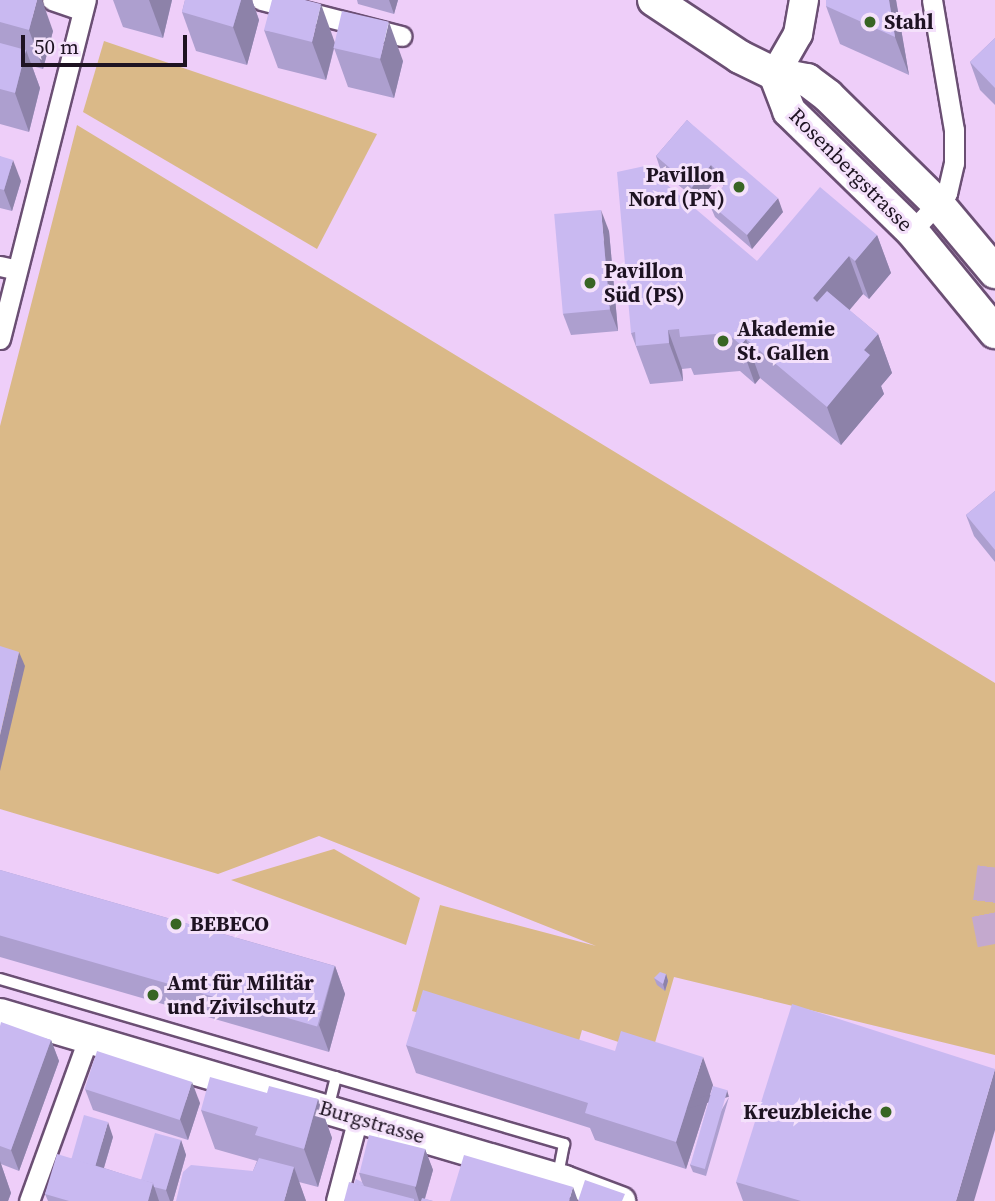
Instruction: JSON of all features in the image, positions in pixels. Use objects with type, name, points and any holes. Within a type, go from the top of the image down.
[{"type":"main road","points":[[654,0],[740,57],[775,74],[798,34],[804,0]]},
{"type":"main road","name":"Rosenbergstrasse","points":[[775,74],[807,80],[828,96],[938,204],[995,272]]},
{"type":"main road","name":"Rosenbergstrasse","points":[[775,74],[789,111],[912,231],[995,332]]},
{"type":"main road","name":"Burgstrasse","points":[[0,1013],[557,1178],[621,1201]]},
{"type":"street","points":[[0,340],[8,268],[80,28],[83,5],[52,0]]},
{"type":"street","points":[[261,0],[401,36]]},
{"type":"street","points":[[912,231],[938,204],[952,175],[954,130],[932,0]]},
{"type":"street","points":[[29,1201],[88,1039]]},
{"type":"street","points":[[335,1201],[358,1118]]},
{"type":"lane","points":[[0,979],[564,1144],[557,1178]]},
{"type":"lane","points":[[328,1109],[336,1077]]},
{"type":"shaded area","points":[[104,41],[377,134],[317,249],[83,112]]},
{"type":"shaded area","points":[[77,125],[995,683],[995,1055],[674,977],[652,1053],[582,1030],[575,1055],[412,1011],[440,905],[596,946],[319,836],[218,874],[0,809],[0,426]]},
{"type":"shaded area","points":[[334,849],[420,898],[406,945],[231,880]]},
{"type":"building","points":[[0,0],[37,0],[29,30],[0,22]]},
{"type":"building","points":[[185,0],[241,0],[233,27],[182,12]]},
{"type":"building","points":[[272,0],[305,0],[321,4],[312,42],[264,30]]},
{"type":"building","points":[[826,0],[889,0],[895,37],[826,6]]},
{"type":"building","points":[[342,11],[389,22],[380,59],[333,48]]},
{"type":"building","points":[[995,38],[995,88],[970,62]]},
{"type":"building","points":[[0,43],[26,50],[15,93],[0,89]]},
{"type":"building","name":"Pavillon Nord (PN)","points":[[687,120],[778,198],[747,235],[709,203],[728,181],[711,165],[692,187],[656,156]]},
{"type":"building","points":[[0,156],[13,160],[4,190],[0,189]]},
{"type":"building","points":[[645,166],[757,261],[820,187],[877,235],[855,261],[849,256],[813,298],[817,302],[827,291],[878,334],[864,350],[870,355],[827,407],[746,339],[741,345],[727,333],[680,337],[679,329],[668,330],[669,343],[636,346],[635,332],[631,333],[617,172]]},
{"type":"building","name":"Pavillon Süd (PS)","points":[[601,210],[610,310],[563,314],[554,214]]},
{"type":"building","points":[[995,491],[995,550],[966,515]]},
{"type":"building","points":[[0,646],[19,652],[0,735]]},
{"type":"building","points":[[0,870],[335,966],[317,1026],[0,936]]},
{"type":"building","points":[[660,972],[666,974],[663,984],[654,978]]},
{"type":"building","points":[[423,990],[615,1051],[621,1031],[703,1057],[676,1142],[585,1113],[588,1103],[406,1045]]},
{"type":"building","name":"Kreuzbleiche","points":[[792,1004],[995,1069],[956,1201],[801,1201],[736,1182]]},
{"type":"building","points":[[1,1022],[51,1040],[11,1150],[0,1146]]},
{"type":"building","points":[[97,1051],[192,1082],[180,1120],[85,1089]]},
{"type":"building","points":[[210,1077],[267,1093],[269,1086],[318,1099],[304,1149],[255,1135],[258,1127],[201,1110]]},
{"type":"building","points":[[713,1086],[727,1090],[705,1169],[690,1165]]},
{"type":"building","points":[[84,1115],[108,1122],[95,1166],[71,1159]]},
{"type":"building","points":[[155,1133],[181,1140],[166,1190],[141,1180]]},
{"type":"building","points":[[369,1135],[425,1149],[416,1187],[360,1173]]},
{"type":"building","points":[[57,1154],[153,1183],[148,1201],[69,1201],[45,1194]]},
{"type":"building","points":[[464,1155],[573,1187],[569,1201],[450,1201]]},
{"type":"building","points":[[259,1158],[294,1167],[284,1201],[176,1201],[183,1172],[191,1165],[253,1171]]},
{"type":"building","points":[[356,1179],[362,1182],[364,1186],[354,1184]]},
{"type":"building","points":[[585,1180],[625,1194],[622,1201],[578,1201]]},
{"type":"building","points":[[349,1182],[414,1199],[414,1201],[344,1201]]},
{"type":"tunnel","points":[[995,867],[989,913],[995,943]]},
{"type":"place","name":"Stahl","points":[[870,22]]},
{"type":"place","name":"Pavillon Nord (PN)","points":[[739,187]]},
{"type":"place","name":"Pavillon Süd (PS)","points":[[590,283]]},
{"type":"place","name":"Akademie St. Gallen","points":[[723,341]]},
{"type":"place","name":"BEBECO","points":[[176,924]]},
{"type":"place","name":"Amt für Militär und Zivilschutz","points":[[153,995]]},
{"type":"place","name":"Kreuzbleiche","points":[[886,1112]]}]
